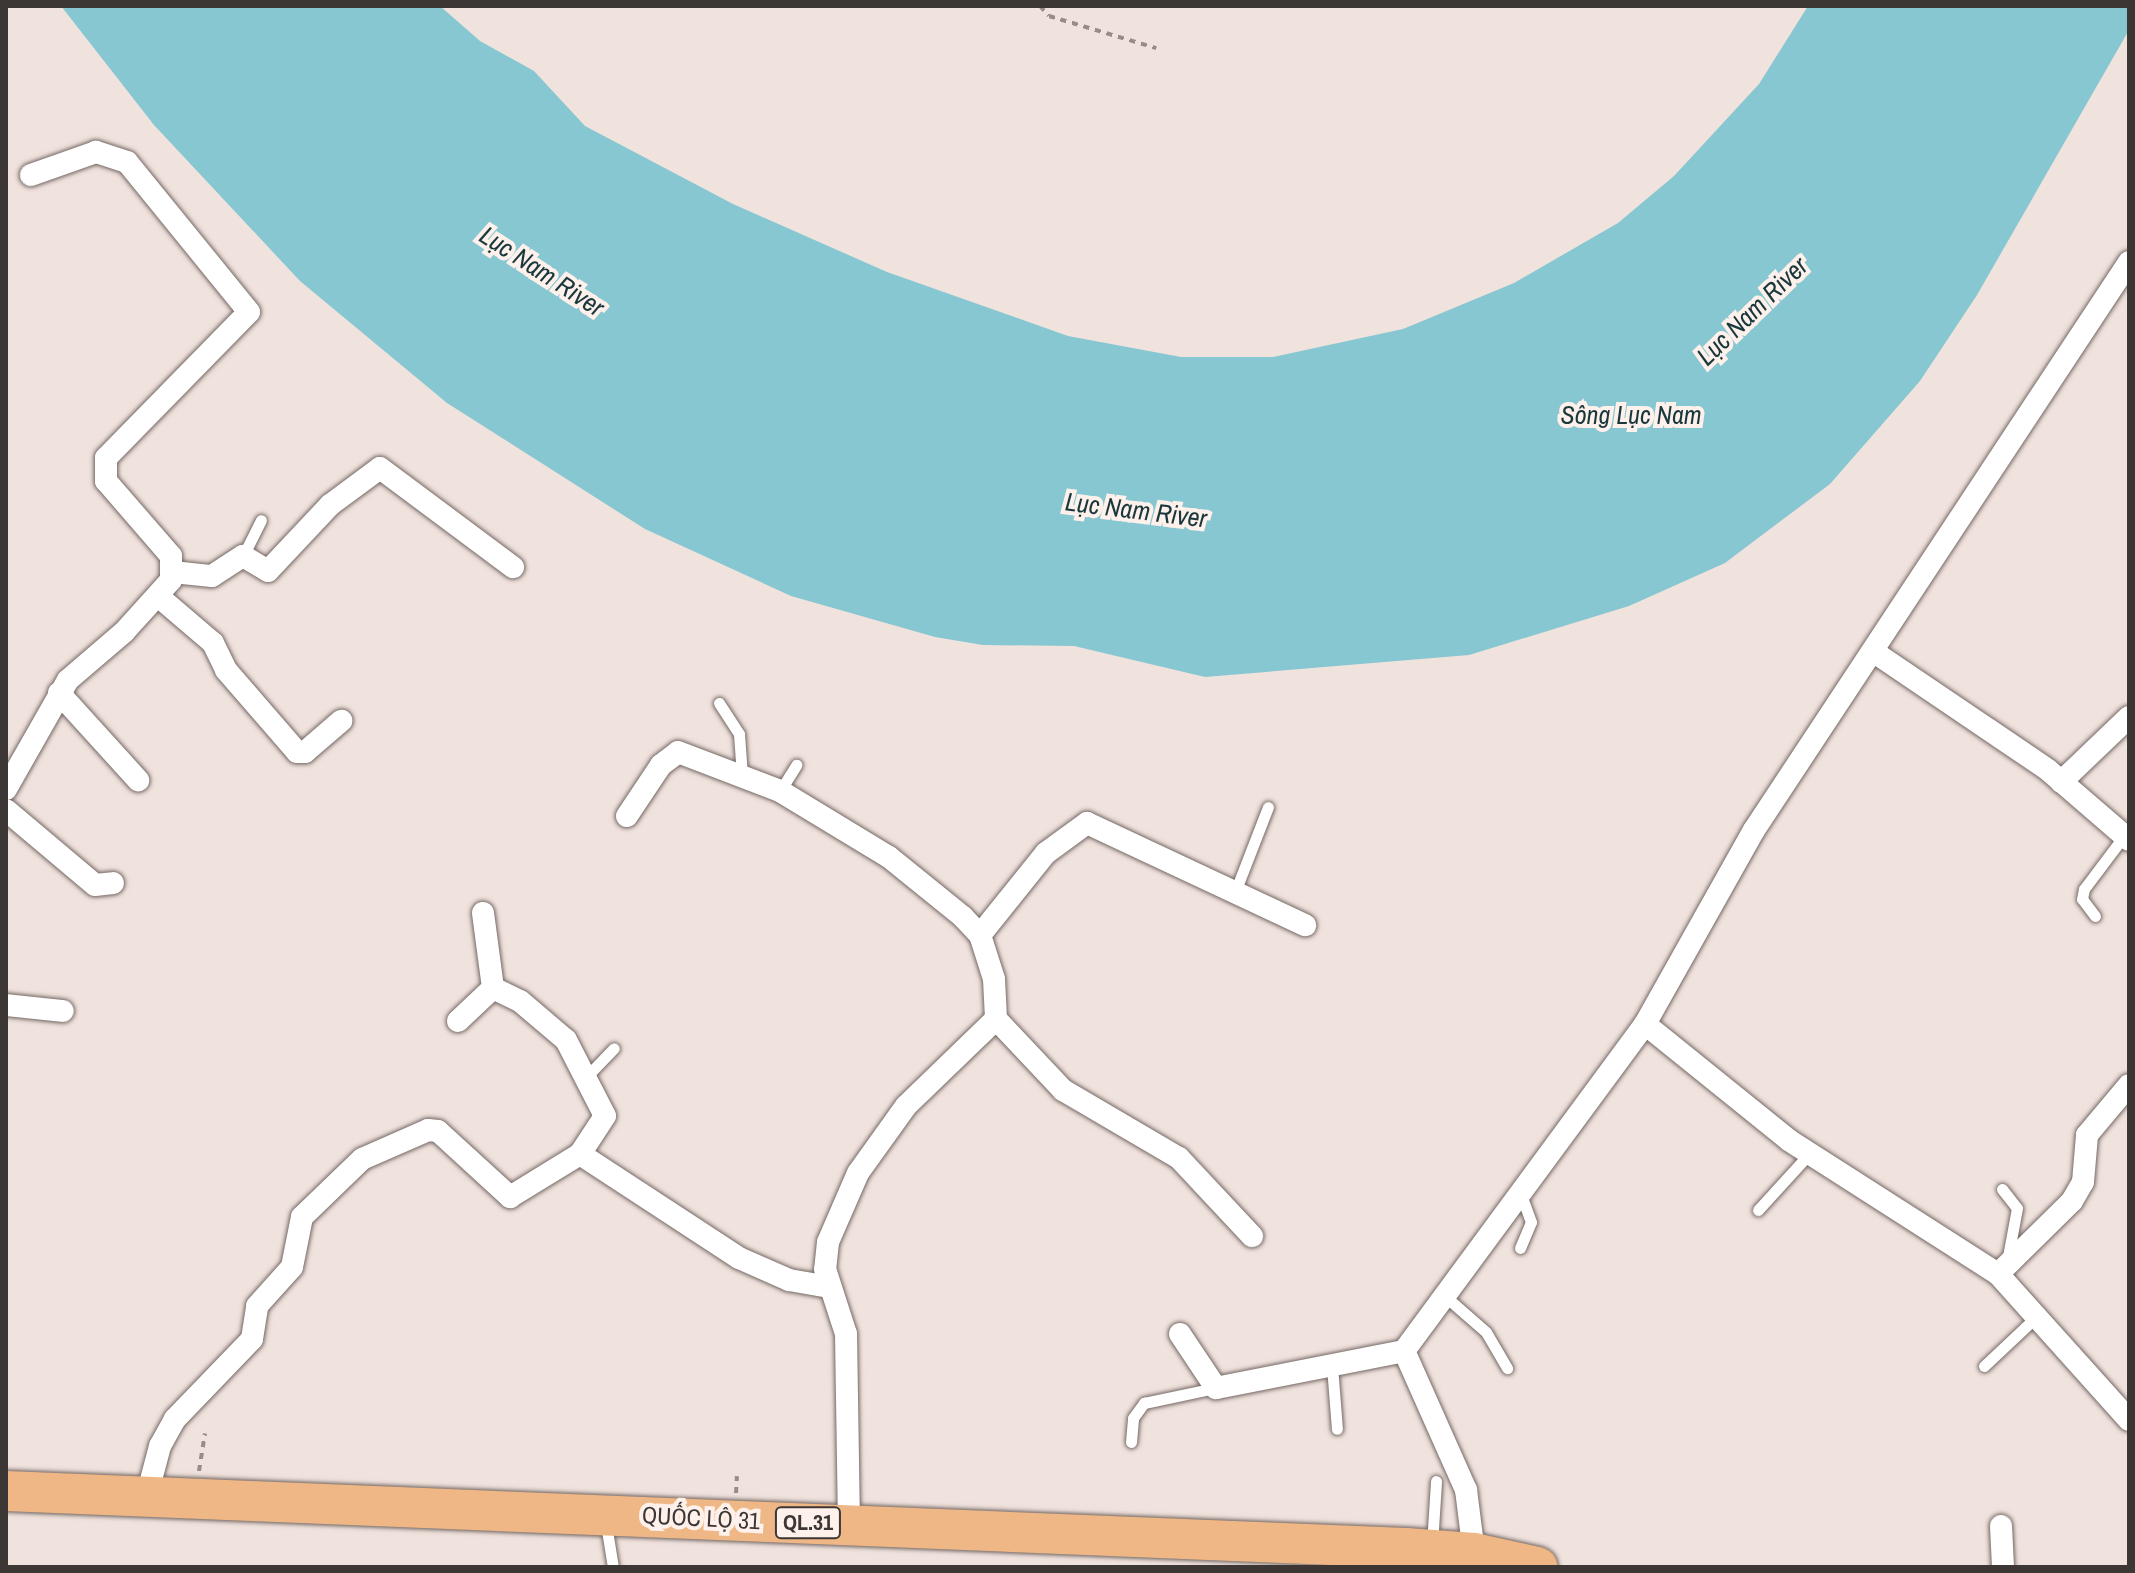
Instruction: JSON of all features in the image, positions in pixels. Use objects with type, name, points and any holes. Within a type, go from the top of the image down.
[{"type":"highway","name":"QUỐC LỘ 31","points":[[6,1491],[604,1512],[1246,1550],[1432,1550],[1537,1567]]},
{"type":"street","points":[[6,786],[59,693],[158,596],[173,572],[171,556],[119,498],[102,467],[120,440],[249,312],[127,162],[96,152],[31,175]]},
{"type":"street","points":[[1180,1334],[1216,1388],[1404,1351],[1645,1024],[1754,830],[2129,262]]},
{"type":"street","points":[[173,572],[212,576],[243,556],[268,571],[330,505],[380,468],[513,567]]},
{"type":"street","points":[[158,596],[213,643],[226,670],[297,752],[305,752],[341,721]]},
{"type":"street","points":[[1874,652],[2061,782],[2126,838]]},
{"type":"street","points":[[59,693],[138,780]]},
{"type":"street","points":[[2061,782],[2129,717]]},
{"type":"street","points":[[627,816],[661,765],[678,752],[780,791],[889,857],[980,935],[994,979],[996,1019],[1063,1090],[1179,1158],[1252,1236]]},
{"type":"street","points":[[6,810],[95,885],[113,883]]},
{"type":"street","points":[[980,935],[1046,853],[1087,823],[1305,925]]},
{"type":"street","points":[[483,913],[493,988]]},
{"type":"street","points":[[458,1021],[493,988]]},
{"type":"street","points":[[147,1495],[160,1446],[175,1419],[252,1339],[257,1306],[296,1259],[302,1217],[362,1159],[433,1129],[510,1197],[580,1154],[604,1125],[588,1075],[566,1040],[520,1001],[493,988]]},
{"type":"street","points":[[6,1005],[63,1011]]},
{"type":"street","points":[[849,1525],[846,1334],[830,1287],[828,1242],[906,1106],[996,1019]]},
{"type":"street","points":[[1645,1024],[1809,1154],[2002,1270],[2129,1420]]},
{"type":"street","points":[[2002,1270],[2072,1201],[2083,1182],[2083,1149],[2092,1126],[2129,1085]]},
{"type":"street","points":[[580,1154],[739,1258],[789,1280],[830,1287]]},
{"type":"street","points":[[1404,1351],[1466,1490],[1488,1558]]},
{"type":"street","points":[[2001,1526],[2003,1567]]},
{"type":"lane","points":[[243,556],[261,520]]},
{"type":"lane","points":[[719,703],[739,734],[742,776]]},
{"type":"lane","points":[[780,791],[796,765]]},
{"type":"lane","points":[[1235,892],[1268,807]]},
{"type":"lane","points":[[2095,916],[2082,899],[2084,889],[2126,838]]},
{"type":"lane","points":[[588,1075],[614,1048]]},
{"type":"lane","points":[[1758,1210],[1809,1154]]},
{"type":"lane","points":[[2002,1189],[2017,1208],[2002,1270]]},
{"type":"lane","points":[[1520,1248],[1531,1222],[1521,1194]]},
{"type":"lane","points":[[1446,1297],[1486,1332],[1507,1368]]},
{"type":"lane","points":[[1984,1366],[2037,1315]]},
{"type":"lane","points":[[1332,1366],[1337,1429]]},
{"type":"lane","points":[[1131,1442],[1133,1418],[1144,1403],[1216,1388]]},
{"type":"lane","points":[[1432,1550],[1436,1481]]},
{"type":"lane","points":[[604,1512],[613,1567]]},
{"type":"path","points":[[1040,6],[1049,16],[1156,48]]},
{"type":"path","points":[[195,1497],[205,1433]]},
{"type":"water","name":"Sông Lục Nam","points":[[61,6],[440,6],[480,41],[534,71],[585,126],[733,204],[887,272],[1068,336],[1181,357],[1273,357],[1403,329],[1514,283],[1618,223],[1674,176],[1759,84],[1808,6],[2129,6],[2129,30],[1977,295],[1920,381],[1830,484],[1725,563],[1629,606],[1469,655],[1205,677],[1074,646],[983,645],[935,637],[791,596],[645,529],[447,403],[300,281],[154,125]]},
{"type":"water label","name":"Lục Nam River","points":[[542,271]]},
{"type":"water label","name":"Lục Nam River","points":[[1752,311]]},
{"type":"water label","name":"Lục Nam River","points":[[1136,510]]}]
